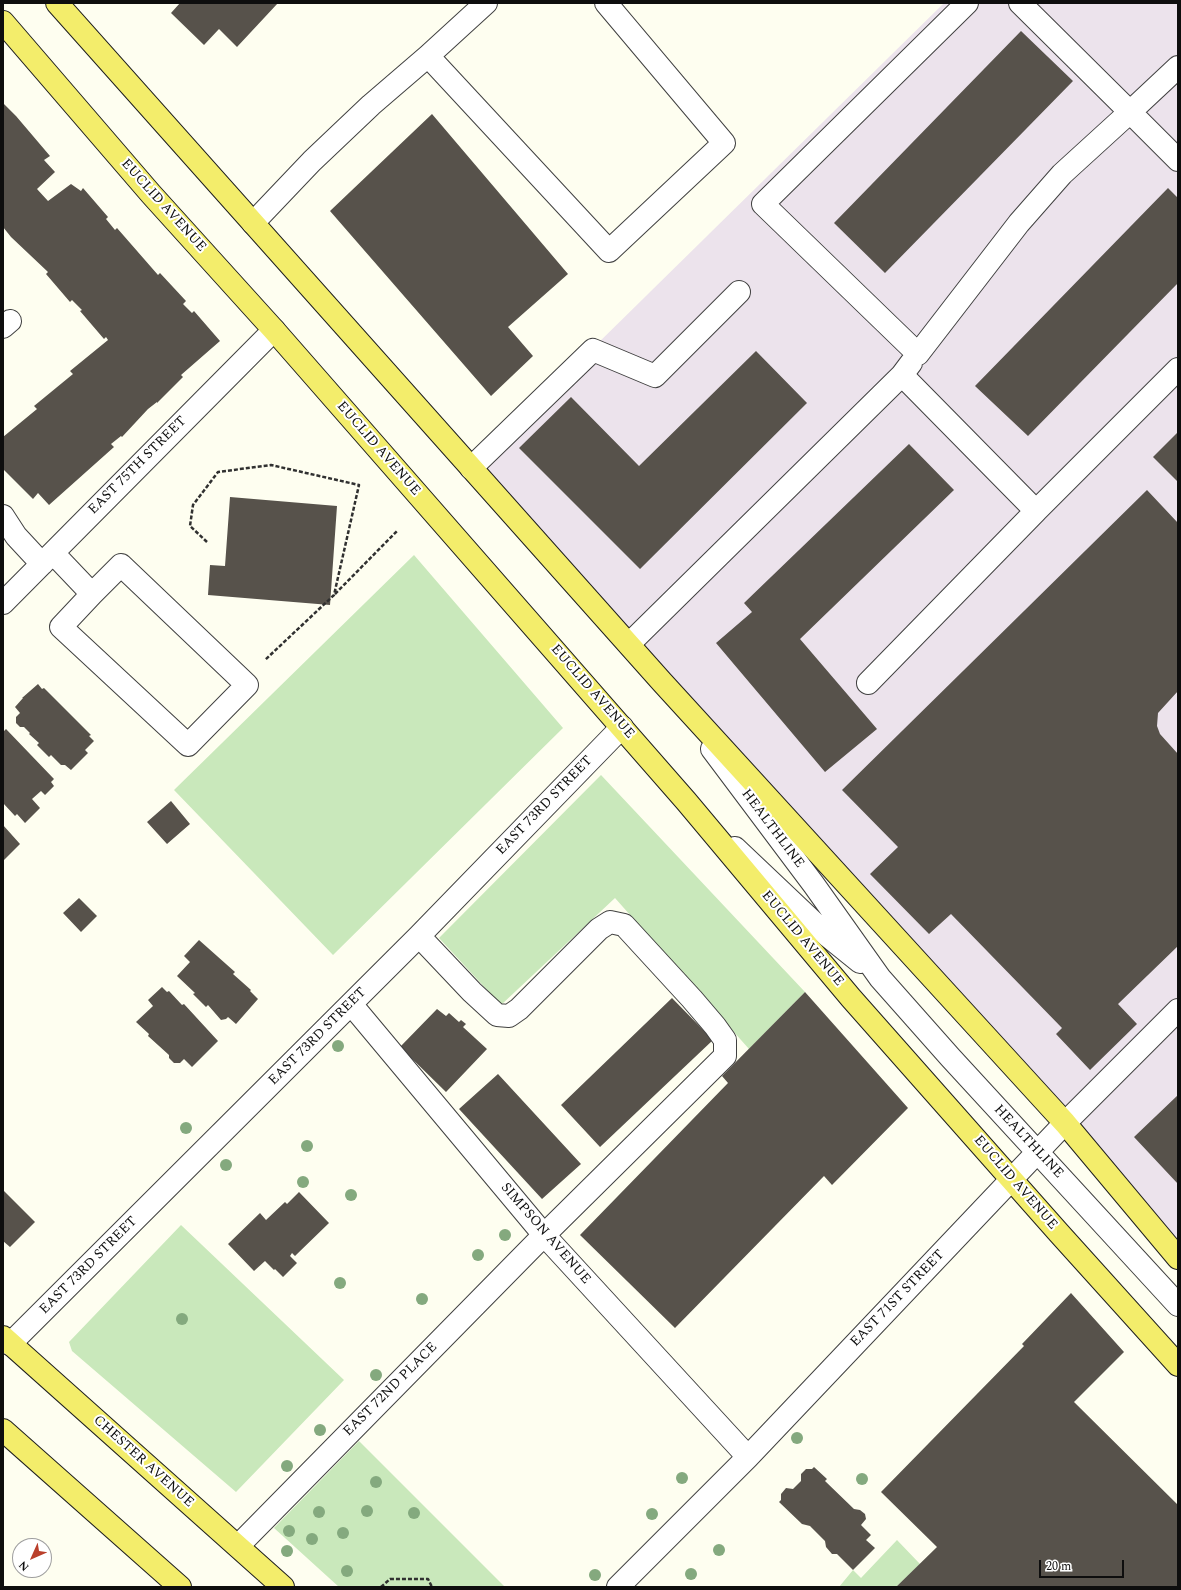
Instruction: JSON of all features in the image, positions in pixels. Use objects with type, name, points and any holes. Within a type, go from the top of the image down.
[{"type":"main road","points":[[57,3],[662,682],[1065,1122],[1178,1258]]},
{"type":"main road","name":"EUCLID AVENUE","points":[[3,22],[151,194],[274,330],[622,727],[851,998],[1178,1365]]},
{"type":"main road","name":"CHESTER AVENUE","points":[[7,1341],[283,1587]]},
{"type":"main road","points":[[3,1430],[180,1587]]},
{"type":"street","points":[[253,223],[312,161],[371,105],[486,3]]},
{"type":"street","points":[[428,56],[609,251],[724,143],[606,3]]},
{"type":"street","points":[[918,354],[764,204],[967,3]]},
{"type":"street","points":[[1020,3],[1178,160]]},
{"type":"street","points":[[629,644],[902,375],[1019,223],[1062,174],[1178,67]]},
{"type":"street","points":[[471,468],[593,350],[655,376],[739,292]]},
{"type":"street","name":"EAST 75TH STREET","points":[[3,603],[274,330]]},
{"type":"street","points":[[868,683],[1036,511],[1178,369]]},
{"type":"street","points":[[902,375],[1036,511]]},
{"type":"street","points":[[3,516],[9,536],[47,558],[92,594]]},
{"type":"street","points":[[120,565],[247,685],[188,745],[61,626],[92,594],[120,565]]},
{"type":"street","name":"HEALTHLINE","points":[[662,682],[814,885],[880,978],[1178,1305]]},
{"type":"street","name":"EAST 73RD STREET","points":[[7,1341],[351,1004],[622,727]]},
{"type":"street","name":"HEALTHLINE","points":[[686,801],[829,937],[880,978]]},
{"type":"street","name":"EAST 72ND PLACE","points":[[238,1546],[544,1235],[725,1056],[725,1040],[715,1026],[624,925],[610,922],[599,929],[509,1016],[497,1015],[472,992],[419,936]]},
{"type":"street","name":"SIMPSON AVENUE","points":[[351,1004],[544,1235],[748,1457]]},
{"type":"street","name":"EAST 71ST STREET","points":[[618,1587],[748,1457],[1065,1122],[1178,1010]]},
{"type":"path","points":[[207,542],[190,526],[193,505],[218,472],[271,465],[359,486],[334,595]]},
{"type":"path","points":[[264,660],[334,595],[398,530]]},
{"type":"path","points":[[382,1587],[390,1579],[428,1579],[432,1587]]},
{"type":"shaded area","points":[[944,3],[1178,3],[1178,1258],[471,468]]},
{"type":"green space","points":[[414,555],[563,728],[333,955],[174,790]]},
{"type":"green space","points":[[601,775],[805,992],[749,1049],[615,898],[501,1005],[439,938]]},
{"type":"green space","points":[[181,1225],[344,1380],[236,1492],[72,1351],[69,1342]]},
{"type":"green space","points":[[359,1441],[505,1587],[339,1587],[274,1528]]},
{"type":"green space","points":[[897,1540],[920,1564],[896,1587],[839,1587],[853,1570],[861,1578]]},
{"type":"building","points":[[180,3],[278,3],[237,47],[219,29],[204,45],[171,13]]},
{"type":"building","points":[[1021,31],[1073,81],[885,273],[834,223]]},
{"type":"building","points":[[3,103],[50,156],[44,160],[55,172],[37,189],[48,201],[71,184],[81,191],[83,188],[108,217],[106,219],[115,230],[117,228],[158,275],[160,273],[186,301],[183,304],[192,313],[194,311],[220,341],[181,375],[183,377],[157,403],[148,409],[122,437],[121,436],[111,444],[114,447],[49,505],[38,493],[33,499],[3,469],[3,437],[37,409],[34,406],[73,374],[70,371],[108,340],[106,337],[104,339],[80,311],[82,310],[72,300],[70,302],[46,274],[48,272],[11,237],[3,227]]},
{"type":"building","points":[[432,114],[568,274],[508,327],[533,356],[491,396],[330,211]]},
{"type":"building","points":[[1168,188],[1178,198],[1178,283],[1028,436],[975,386]]},
{"type":"building","points":[[756,351],[807,403],[640,569],[519,448],[571,397],[639,466]]},
{"type":"building","points":[[1178,432],[1178,482],[1153,457]]},
{"type":"building","points":[[909,444],[954,490],[800,639],[877,729],[825,772],[716,643],[752,612],[744,603]]},
{"type":"building","points":[[1147,490],[1178,523],[1178,691],[1158,713],[1157,726],[1160,734],[1178,754],[1178,946],[1118,1004],[1137,1024],[1090,1070],[1056,1034],[1062,1028],[951,914],[929,934],[870,874],[898,847],[842,790]]},
{"type":"building","points":[[230,497],[337,506],[330,605],[208,595],[210,565],[225,566]]},
{"type":"building","points":[[38,684],[42,689],[44,688],[91,735],[89,736],[94,741],[85,750],[88,753],[71,770],[65,765],[61,765],[51,755],[49,757],[37,745],[39,743],[29,734],[30,733],[24,727],[20,727],[16,723],[16,717],[20,713],[15,707],[22,698]]},
{"type":"building","points":[[6,729],[54,779],[51,782],[54,786],[45,795],[41,791],[32,799],[40,808],[25,823],[17,814],[15,816],[3,803],[3,732]]},
{"type":"building","points":[[171,801],[190,824],[167,844],[147,822]]},
{"type":"building","points":[[3,825],[20,844],[3,861]]},
{"type":"building","points":[[79,898],[97,916],[81,932],[63,913]]},
{"type":"building","points":[[199,940],[235,972],[233,974],[251,990],[250,991],[258,999],[236,1024],[228,1017],[221,1020],[208,1005],[206,1007],[193,994],[195,993],[177,976],[190,962],[184,956]]},
{"type":"building","points":[[162,987],[167,992],[169,991],[182,1005],[184,1004],[218,1041],[192,1067],[184,1059],[180,1063],[174,1063],[169,1058],[169,1055],[148,1036],[149,1034],[136,1022],[153,1006],[148,1000]]},
{"type":"building","points":[[805,992],[908,1108],[832,1185],[824,1176],[675,1328],[580,1235],[728,1083],[722,1076]]},
{"type":"building","points":[[672,998],[713,1040],[600,1147],[561,1105]]},
{"type":"building","points":[[437,1009],[446,1016],[449,1013],[459,1022],[461,1020],[466,1024],[463,1027],[487,1049],[446,1092],[400,1047]]},
{"type":"building","points":[[498,1074],[581,1164],[542,1199],[459,1109]]},
{"type":"building","points":[[1178,1095],[1178,1184],[1134,1137]]},
{"type":"building","points":[[3,1190],[35,1222],[10,1247],[3,1241]]},
{"type":"building","points":[[299,1192],[329,1223],[295,1256],[292,1253],[290,1256],[297,1263],[283,1277],[265,1261],[254,1271],[228,1244],[260,1213],[266,1220],[285,1202],[287,1204]]},
{"type":"building","points":[[1071,1293],[1124,1352],[1074,1402],[1178,1505],[1178,1587],[896,1587],[937,1547],[881,1492],[1024,1346],[1022,1344]]},
{"type":"building","points":[[814,1467],[827,1479],[825,1481],[854,1509],[860,1510],[865,1514],[866,1519],[861,1525],[871,1535],[866,1540],[875,1548],[853,1570],[837,1554],[832,1554],[826,1547],[825,1541],[810,1526],[802,1524],[779,1502],[781,1500],[781,1494],[786,1488],[793,1489],[801,1481],[801,1474],[806,1469],[812,1469]]}]
